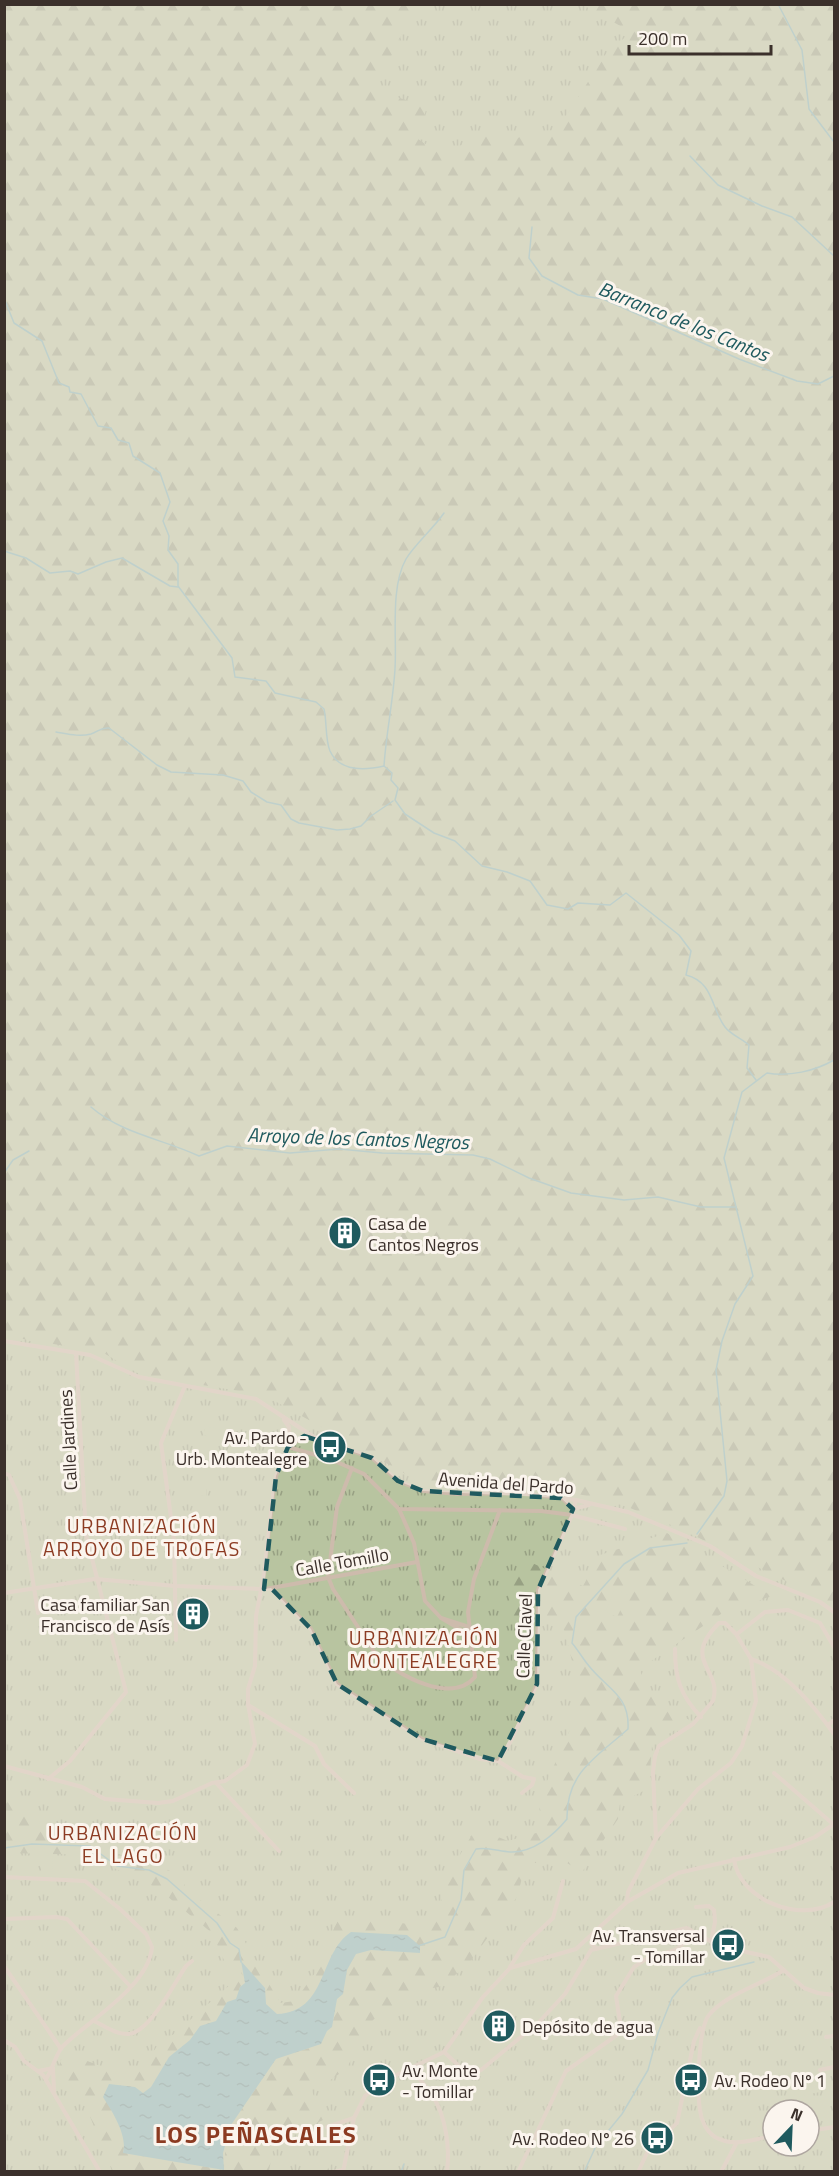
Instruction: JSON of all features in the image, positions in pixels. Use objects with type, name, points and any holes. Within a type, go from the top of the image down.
[{"type":"street","name":"Avenida del Pardo","points":[[4,1341],[102,1359],[139,1377],[247,1396],[263,1402],[297,1428],[314,1437],[372,1458],[398,1480],[423,1491],[457,1494],[519,1493],[576,1500],[664,1525],[710,1546],[756,1576],[808,1597],[834,1612]]},
{"type":"street","name":"Calle Jardines","points":[[48,1779],[70,1761],[126,1692],[95,1579],[86,1536],[76,1353]]},
{"type":"street","points":[[176,1640],[174,1540],[161,1443],[185,1386]]},
{"type":"street","points":[[263,1402],[287,1422],[295,1440]]},
{"type":"street","points":[[4,1766],[82,1787],[105,1800],[129,1803],[173,1801],[212,1783],[225,1781],[252,1759],[255,1744],[248,1704],[248,1689],[256,1658],[254,1637],[273,1495],[276,1476],[297,1428]]},
{"type":"street","points":[[288,1447],[303,1436],[314,1437]]},
{"type":"street","points":[[288,1447],[364,1474],[399,1509],[414,1543],[425,1601],[441,1618],[470,1635]]},
{"type":"street","points":[[352,1468],[337,1507],[328,1577],[333,1589],[377,1656],[386,1664],[428,1684],[447,1689],[473,1680],[476,1670],[468,1612],[474,1579],[500,1510]]},
{"type":"street","points":[[4,1473],[9,1475],[20,1498],[38,1613]]},
{"type":"street","points":[[561,1498],[573,1512]]},
{"type":"street","name":"Calle Clavel","points":[[498,1761],[511,1741],[537,1684],[536,1597],[573,1512],[576,1500]]},
{"type":"street","points":[[573,1512],[581,1505],[596,1504]]},
{"type":"street","points":[[399,1509],[573,1512],[625,1529]]},
{"type":"street","name":"Calle Tomillo","points":[[271,1588],[417,1562]]},
{"type":"street","points":[[4,1593],[95,1579],[176,1586],[271,1588],[310,1629],[337,1684],[422,1739],[480,1760],[498,1761],[523,1777],[534,1779],[532,1785],[522,1793]]},
{"type":"street","points":[[736,1634],[765,1612],[788,1610],[820,1623],[834,1647]]},
{"type":"street","points":[[441,1618],[469,1627]]},
{"type":"street","points":[[627,1902],[628,1892],[656,1838],[698,1789],[730,1763],[742,1746],[756,1701],[751,1659],[736,1634],[722,1622],[715,1627],[702,1649],[702,1660],[714,1683],[715,1695],[711,1706],[701,1717],[665,1741],[655,1756],[653,1772],[656,1838]]},
{"type":"street","points":[[675,1649],[675,1676],[693,1708],[701,1717]]},
{"type":"street","points":[[751,1659],[766,1664],[808,1701],[834,1734]]},
{"type":"street","points":[[248,1704],[315,1746],[324,1764],[354,1793]]},
{"type":"street","points":[[828,1725],[834,1720]]},
{"type":"street","points":[[333,2172],[343,2171],[354,2118],[361,2102],[370,2091],[380,2083],[444,2052],[483,1996],[510,1968],[519,1963],[576,1949],[593,1936],[627,1902],[678,1873],[790,1847],[814,1837],[834,1824],[774,1773]]},
{"type":"street","points":[[217,1784],[279,1851]]},
{"type":"street","points":[[734,1859],[745,1887],[771,1902],[806,1910],[826,1907],[834,1902]]},
{"type":"street","points":[[4,1877],[77,1879],[93,1886],[106,1896],[150,1941],[150,1959],[130,1986],[115,2005],[61,2049],[53,2068],[45,2079]]},
{"type":"street","points":[[510,1968],[515,1956],[524,1945],[549,1924],[563,1881]]},
{"type":"street","points":[[696,1907],[710,1906],[714,1910],[716,1922],[711,1942]]},
{"type":"street","points":[[4,1919],[56,1917],[67,1919],[130,1986]]},
{"type":"street","points":[[576,1949],[585,1952],[687,1928],[698,1932],[711,1942],[769,1957],[804,1988],[818,1994],[834,1995]]},
{"type":"street","points":[[518,2172],[566,2071],[617,2035],[621,2029],[616,1996],[634,1967],[646,1959],[675,1950],[698,1932]]},
{"type":"street","points":[[591,1950],[593,1936]]},
{"type":"street","points":[[584,1944],[591,1944],[596,1948]]},
{"type":"street","points":[[444,2052],[461,2068],[471,2073],[481,2070],[539,2022],[565,1994],[585,1952],[584,1944]]},
{"type":"street","points":[[515,1956],[519,1963]]},
{"type":"street","points":[[94,2021],[120,2033],[136,2032],[150,2020],[186,1966],[192,1961]]},
{"type":"street","points":[[4,1966],[61,2049]]},
{"type":"street","points":[[638,2172],[648,2151],[677,2123],[693,2047],[703,2025],[718,2006],[783,1970]]},
{"type":"street","points":[[703,2025],[699,2094],[702,2119],[713,2136],[736,2144],[761,2139]]},
{"type":"street","points":[[826,2037],[834,2036]]},
{"type":"street","points":[[4,2040],[15,2047],[24,2061],[39,2071],[45,2079],[100,2172]]},
{"type":"street","points":[[693,2047],[701,2042]]},
{"type":"street","points":[[820,2070],[834,2067]]},
{"type":"street","points":[[39,2071],[53,2068]]},
{"type":"street","points":[[53,2068],[54,2092]]},
{"type":"street","points":[[413,2069],[431,2094],[443,2120],[448,2146],[447,2172]]},
{"type":"street","points":[[327,2127],[354,2118]]},
{"type":"street","points":[[721,2172],[736,2144]]},
{"type":"highlighted area","points":[[304,1436],[372,1458],[398,1481],[423,1491],[561,1498],[573,1509],[538,1590],[537,1684],[498,1761],[422,1739],[337,1684],[311,1629],[271,1588],[264,1589],[276,1476],[288,1447]]},
{"type":"green space","points":[[4,5],[415,5],[375,91],[427,106],[418,139],[440,154],[484,136],[510,141],[532,132],[557,130],[606,54],[631,32],[583,5],[834,5],[834,1609],[828,1602],[683,1530],[623,1505],[566,1491],[420,1482],[264,1395],[141,1375],[102,1352],[5,1336]]},
{"type":"green space","points":[[5,5],[834,5],[834,2171],[5,2172]]},
{"type":"green space","points":[[206,1426],[228,1432],[226,1442],[203,1435]]},
{"type":"green space","points":[[183,1484],[206,1485],[206,1496],[183,1495]]},
{"type":"green space","points":[[667,1533],[772,1596],[724,1612],[639,1669],[657,1707],[690,1720],[652,1745],[649,1788],[620,1803],[618,1819],[582,1872],[567,1863],[526,1863],[517,1897],[467,1966],[439,1987],[412,1991],[373,2020],[346,2069],[329,2081],[310,2086],[323,2120],[274,2144],[269,2171],[113,2171],[77,2086],[55,2077],[64,2052],[116,2072],[143,2068],[159,2043],[174,2034],[231,1984],[227,1967],[212,1933],[157,1888],[114,1868],[98,1855],[5,1853],[5,1804],[7,1802],[38,1820],[87,1838],[123,1856],[143,1857],[182,1877],[186,1889],[237,1928],[280,2003],[295,2001],[325,1959],[327,1943],[340,1916],[418,1925],[437,1914],[448,1875],[476,1828],[508,1841],[543,1831],[537,1794],[544,1788],[577,1714],[577,1682],[565,1632],[556,1618],[511,1616],[509,1582],[530,1562],[583,1586],[600,1555]],"holes":[[[351,1932],[388,1933],[420,1953],[371,1950],[356,1954],[347,1970],[343,1994],[337,1999],[332,2027],[321,2044],[276,2059],[241,2110],[226,2138],[224,2170],[123,2152],[125,2144],[114,2114],[109,2084],[135,2087],[143,2093],[151,2087],[169,2057],[190,2040],[200,2026],[216,2021],[227,2003],[236,1999],[240,1987],[245,1983],[241,1972],[277,2014],[292,2013],[305,2006],[327,1973],[334,1946]]]},
{"type":"green space","points":[[333,1554],[358,1556],[356,1568],[331,1565]]},
{"type":"green space","points":[[615,1589],[628,1595],[617,1617],[605,1612]]},
{"type":"green space","points":[[41,1853],[53,1853],[52,1873],[41,1873]]},
{"type":"green space","points":[[539,2061],[561,2066],[559,2076],[537,2071]]},
{"type":"green space","points":[[818,2079],[820,2092],[795,2097],[792,2084]]},
{"type":"green space","points":[[332,2145],[341,2152],[326,2171],[317,2164]]},
{"type":"water","points":[[351,1932],[407,1935],[420,1946],[420,1953],[371,1950],[356,1954],[347,1970],[343,1994],[337,1999],[332,2027],[327,2031],[321,2044],[276,2059],[231,2125],[223,2153],[224,2170],[123,2153],[121,2132],[115,2116],[103,2097],[109,2084],[135,2087],[143,2093],[151,2087],[169,2057],[190,2040],[200,2026],[216,2021],[227,2002],[236,1999],[240,1987],[245,1983],[241,1961],[265,1988],[266,2004],[277,2014],[293,2011],[314,1993],[340,1942]]},
{"type":"waterway","points":[[778,4],[802,50],[809,109],[834,142]]},
{"type":"waterway","points":[[690,156],[718,185],[762,206],[792,217],[834,256]]},
{"type":"waterway","name":"Barranco de los Cantos","points":[[532,227],[529,258],[542,276],[578,295],[603,299],[739,359],[797,381],[818,384],[834,376]]},
{"type":"waterway","points":[[4,298],[14,323],[42,341],[59,383],[69,387],[70,392],[81,394],[98,426],[111,428],[118,440],[129,443],[133,456],[160,473],[170,502],[163,521],[169,536],[168,550],[178,564],[178,586],[232,658],[235,677],[266,681],[275,693],[316,702],[324,709],[327,741],[334,758],[354,768],[384,766],[392,773],[391,780],[398,788],[395,800],[405,814],[434,833],[455,841],[482,866],[530,881],[547,905],[568,909],[578,903],[610,905],[626,893],[679,935],[691,951],[686,975],[702,984],[711,997],[725,1027],[749,1045],[747,1068],[756,1080]]},
{"type":"waterway","points":[[384,766],[393,694],[395,612],[401,570],[409,554],[444,513]]},
{"type":"waterway","points":[[4,551],[26,558],[50,573],[70,571],[78,574],[122,558],[170,586],[178,587]]},
{"type":"waterway","points":[[56,732],[82,735],[109,728],[157,765],[171,772],[223,775],[243,781],[251,792],[267,802],[281,805],[291,819],[299,823],[337,830],[350,829],[361,826],[393,801]]},
{"type":"waterway","points":[[697,1534],[724,1496],[727,1481],[716,1370],[722,1341],[735,1304],[753,1276],[724,1158],[742,1092],[767,1073],[802,1072],[834,1060]]},
{"type":"waterway","name":"Arroyo de los Cantos Negros","points":[[91,1107],[129,1130],[199,1156],[227,1146],[290,1153],[339,1149],[382,1153],[473,1155],[490,1159],[529,1178],[571,1193],[624,1200],[658,1197],[701,1207],[735,1207]]},
{"type":"waterway","points":[[4,1173],[13,1160],[29,1151]]},
{"type":"waterway","points":[[418,1946],[445,1937],[461,1900],[464,1870],[476,1849],[519,1852],[549,1837],[567,1819],[568,1803],[578,1777],[595,1757],[628,1729],[628,1717],[621,1700],[589,1666],[572,1643],[576,1617],[624,1564],[650,1548],[687,1543]]},
{"type":"waterway","points":[[4,1848],[32,1844],[90,1846],[117,1866],[149,1870],[167,1879],[217,1923],[230,1943],[239,1949],[241,1962]]},
{"type":"waterway","points":[[584,2172],[596,2146],[622,2114],[648,2070],[658,2033],[672,1998],[680,1988],[692,1977],[754,1962]]},
{"type":"waterway","points":[[401,2172],[404,2164]]},
{"type":"place","name":"Casa de Cantos Negros","points":[[345,1233]]},
{"type":"place","name":"Av. Pardo - Urb. Montealegre","points":[[330,1447]]},
{"type":"place","name":"Casa familiar San Francisco de Asís","points":[[193,1614]]},
{"type":"place","name":"Av. Transversal - Tomillar","points":[[728,1945]]},
{"type":"place","name":"Depósito de agua","points":[[499,2026]]},
{"type":"place","name":"Av. Monte - Tomillar","points":[[379,2080]]},
{"type":"place","name":"Av. Rodeo Nº 1","points":[[691,2080]]},
{"type":"place","name":"Av. Rodeo Nº 26","points":[[657,2138]]},
{"type":"district","name":"URBANIZACIÓN ARROYO DE TROFAS","points":[[142,1536]]},
{"type":"district","name":"URBANIZACIÓN MONTEALEGRE","points":[[424,1648]]},
{"type":"district","name":"URBANIZACIÓN EL LAGO","points":[[123,1844]]},
{"type":"district","name":"LOS PEÑASCALES","points":[[256,2134]]}]
